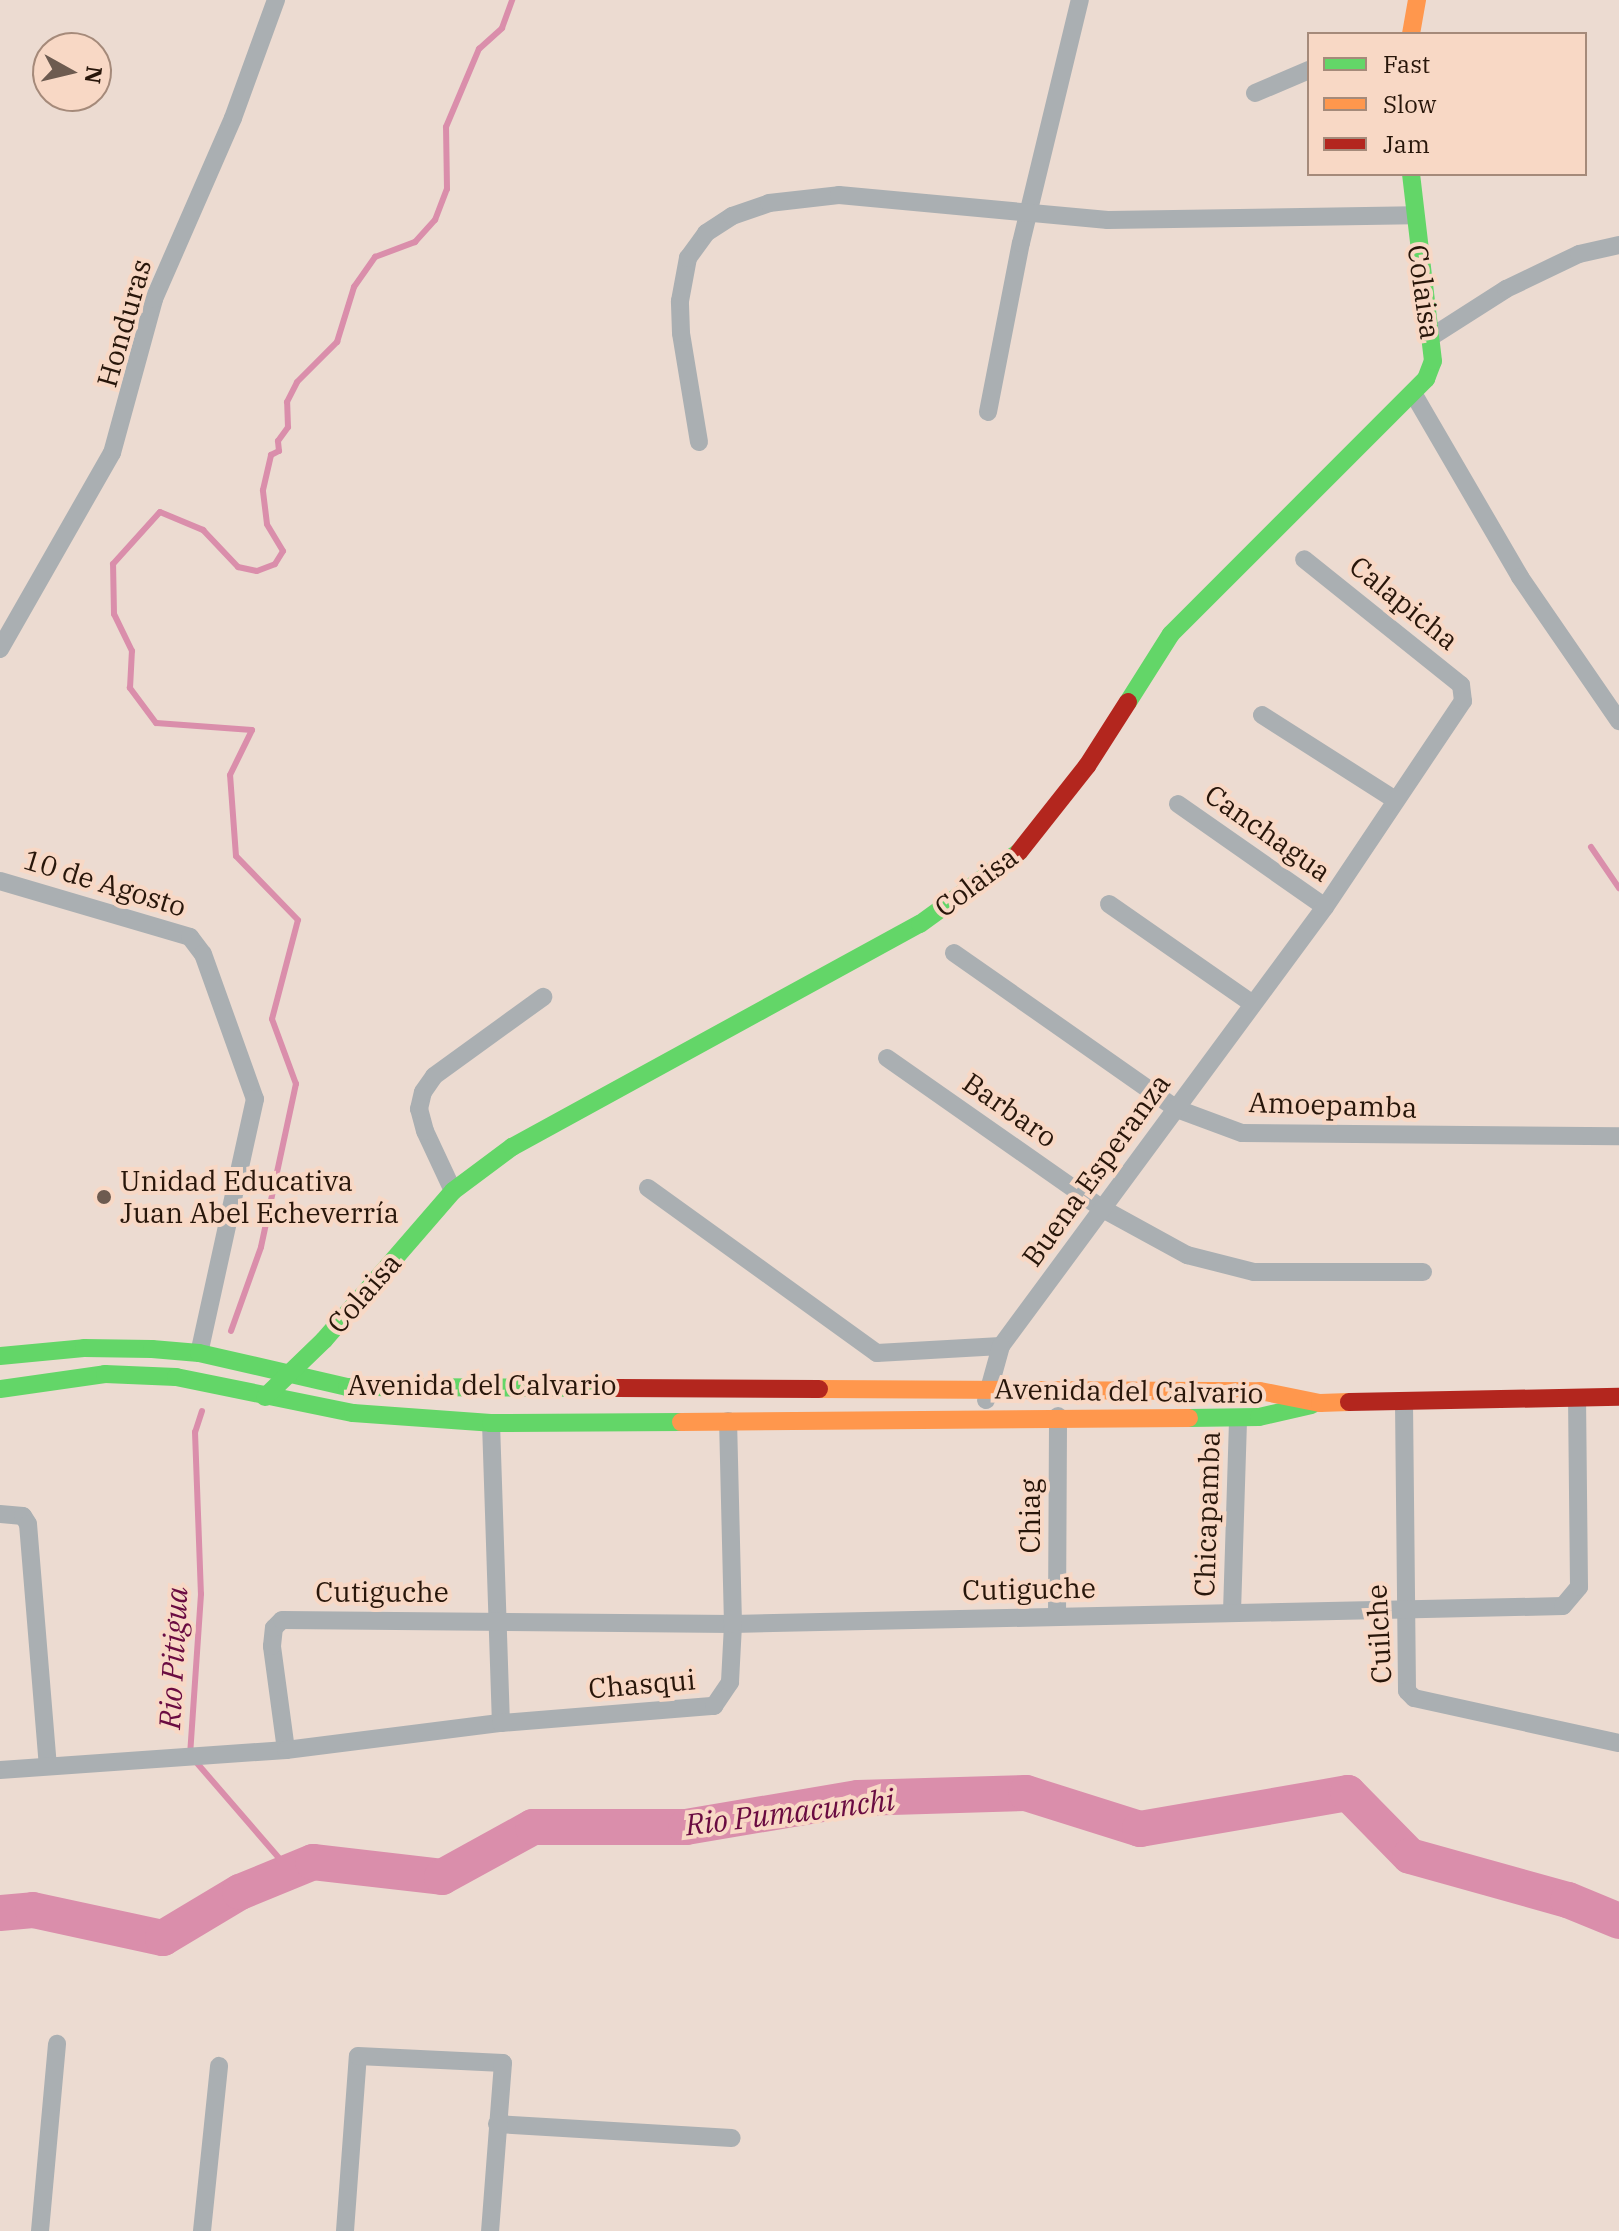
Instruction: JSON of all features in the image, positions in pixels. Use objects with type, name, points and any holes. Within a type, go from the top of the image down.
[{"type":"street","name":"Honduras","points":[[0,649],[112,453],[154,299],[233,118],[276,0]]},
{"type":"street","points":[[988,412],[1028,214],[1080,0]]},
{"type":"street","points":[[1411,32],[1417,0]]},
{"type":"street","points":[[1255,93],[1307,71]]},
{"type":"street","name":"Colaisa","points":[[265,1397],[324,1340],[453,1191],[512,1147],[920,924],[1021,850],[1087,766],[1171,634],[1413,393],[1433,361],[1413,215],[1411,176]]},
{"type":"street","points":[[699,442],[684,370],[680,301],[688,258],[706,233],[732,216],[769,203],[839,195],[1108,220],[1413,215]]},
{"type":"street","points":[[1431,337],[1518,283],[1579,254],[1619,245]]},
{"type":"street","points":[[1413,393],[1520,577],[1619,721]]},
{"type":"street","name":"Calapicha","points":[[1304,559],[1465,693]]},
{"type":"street","name":"Buena Esperanza","points":[[1001,1346],[1325,907],[1465,693]]},
{"type":"street","points":[[1262,715],[1394,799]]},
{"type":"street","name":"Canchagua","points":[[1178,804],[1325,907]]},
{"type":"street","name":"10 de Agosto","points":[[0,881],[190,937],[203,954],[255,1099],[199,1353]]},
{"type":"street","points":[[1109,904],[1253,1004]]},
{"type":"street","name":"Amoepamba","points":[[954,953],[1177,1109],[1242,1133],[1619,1136]]},
{"type":"street","points":[[453,1191],[425,1131],[419,1109],[423,1092],[434,1076],[543,997]]},
{"type":"street","name":"Barbaro","points":[[887,1058],[1103,1209],[1187,1255],[1254,1272],[1423,1272]]},
{"type":"street","points":[[648,1188],[877,1353],[1001,1346],[982,1418]]},
{"type":"street","name":"Avenida del Calvario","points":[[0,1356],[84,1348],[199,1353],[347,1387],[1260,1391],[1320,1403]]},
{"type":"street","name":"Avenida del Calvario","points":[[0,1389],[105,1374],[176,1377],[353,1413],[491,1423],[1058,1416],[1238,1418],[1320,1403]]},
{"type":"street","points":[[1320,1403],[1619,1397]]},
{"type":"street","name":"Cutiguche","points":[[286,1750],[272,1646],[274,1628],[282,1620],[733,1624],[1563,1606],[1573,1599],[1579,1587],[1577,1398]]},
{"type":"street","name":"Cuilche","points":[[1404,1403],[1403,1610],[1407,1691],[1414,1698],[1619,1743]]},
{"type":"street","name":"Chiag","points":[[1057,1616],[1058,1416]]},
{"type":"street","name":"Chicapamba","points":[[1232,1612],[1238,1418]]},
{"type":"street","name":"Chasqui","points":[[0,1770],[286,1750],[501,1723],[714,1706],[730,1682],[733,1624],[728,1421]]},
{"type":"street","points":[[491,1423],[501,1723]]},
{"type":"street","points":[[0,1514],[23,1516],[28,1524],[48,1765]]},
{"type":"street","points":[[40,2231],[57,2044]]},
{"type":"street","points":[[345,2231],[358,2056],[503,2063],[490,2231]]},
{"type":"street","points":[[202,2231],[219,2066]]},
{"type":"street","points":[[497,2124],[732,2138]]},
{"type":"waterway","name":"Rio Pitigua","points":[[231,1331],[261,1247],[296,1084],[272,1019],[298,920],[236,856],[230,775],[252,730],[156,723],[130,688],[132,651],[114,614],[113,564],[160,512],[203,530],[238,567],[257,571],[275,564],[283,551],[267,524],[263,490],[271,455],[279,451],[278,441],[288,427],[287,402],[297,382],[337,342],[354,287],[375,257],[415,242],[435,220],[447,189],[446,127],[479,49],[502,28],[512,0]]},
{"type":"waterway","points":[[1591,847],[1619,888]]},
{"type":"waterway","name":"Rio Pitigua","points":[[202,1411],[195,1432],[201,1594],[190,1755],[290,1871]]},
{"type":"waterway","name":"Rio Pumacunchi","points":[[0,1913],[33,1910],[163,1938],[240,1892],[313,1862],[442,1877],[533,1827],[686,1827],[858,1798],[1026,1793],[1140,1829],[1348,1793],[1410,1856],[1568,1900],[1619,1921]]},
{"type":"traffic: fast","points":[[1128,702],[1171,634],[1426,379],[1433,361],[1411,176]]},
{"type":"traffic: fast","points":[[265,1397],[324,1340],[453,1191],[512,1147],[920,924],[1019,852]]},
{"type":"traffic: fast","points":[[0,1356],[84,1348],[152,1349],[199,1353],[347,1387],[617,1388]]},
{"type":"traffic: fast","points":[[0,1389],[105,1374],[176,1377],[353,1413],[491,1423],[681,1422]]},
{"type":"traffic: fast","points":[[1189,1418],[1259,1417],[1312,1405]]},
{"type":"traffic: slow","points":[[1411,32],[1417,0]]},
{"type":"traffic: slow","points":[[819,1389],[1260,1391],[1320,1403],[1349,1402]]},
{"type":"traffic: slow","points":[[681,1422],[1189,1418]]},
{"type":"traffic: jam","points":[[1019,852],[1087,766],[1128,702]]},
{"type":"traffic: jam","points":[[617,1388],[819,1389]]},
{"type":"traffic: jam","points":[[1349,1402],[1619,1397]]},
{"type":"place","name":"Unidad Educativa Juan Abel Echeverría","points":[[104,1197]]}]
